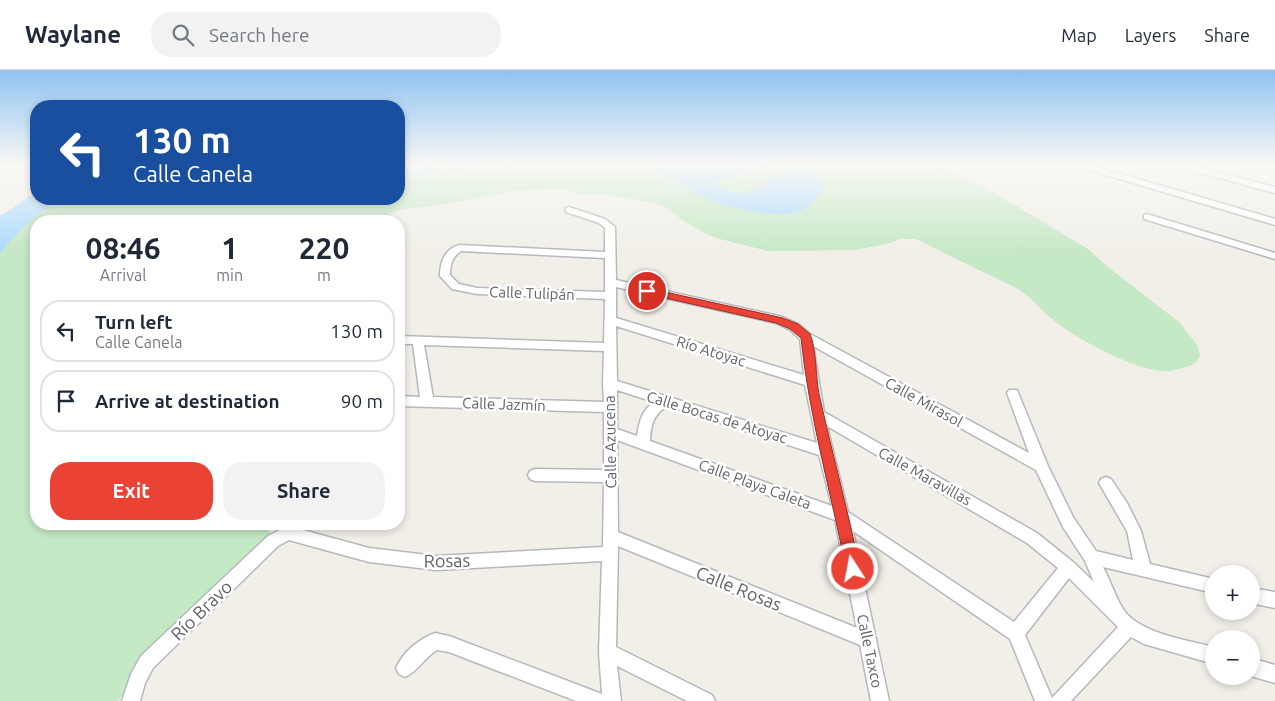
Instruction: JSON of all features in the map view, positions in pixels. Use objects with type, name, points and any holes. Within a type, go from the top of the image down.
[{"type":"street","points":[[1182,194],[1275,222]]},
{"type":"street","name":"Calle Azucena","points":[[569,210],[607,224],[610,228],[609,289],[611,320],[609,407],[611,432],[611,536],[607,652],[612,701]]},
{"type":"street","points":[[1147,217],[1275,256]]},
{"type":"street","name":"Calle Tulipán","points":[[609,255],[459,248],[451,254],[444,269],[444,276],[456,287],[477,291],[609,289],[779,320],[794,327],[806,337]]},
{"type":"street","name":"Río Atoyac","points":[[611,320],[811,382]]},
{"type":"street","name":"Calle Taxco","points":[[806,337],[811,382],[825,450],[842,516],[880,701]]},
{"type":"street","name":"Calle Mirasol","points":[[806,337],[1041,466]]},
{"type":"street","points":[[405,340],[609,347]]},
{"type":"street","points":[[418,341],[426,402]]},
{"type":"street","name":"Calle Bocas de Atoyac","points":[[609,383],[825,450]]},
{"type":"street","points":[[1013,393],[1041,466],[1068,522],[1091,557],[1123,622],[1059,701]]},
{"type":"street","name":"Calle Jazmín","points":[[405,401],[609,407]]},
{"type":"street","points":[[643,443],[645,422],[650,412],[657,405],[669,402]]},
{"type":"street","name":"Calle Maravillas","points":[[818,415],[1032,538],[1068,567],[1123,622],[1144,636],[1205,653]]},
{"type":"street","name":"Calle Playa Caleta","points":[[611,432],[842,516],[1016,633]]},
{"type":"street","points":[[535,475],[611,476]]},
{"type":"street","points":[[1106,483],[1122,507],[1134,531],[1143,568]]},
{"type":"street","name":"Rosas","points":[[288,533],[369,555],[436,563],[610,554]]},
{"type":"street","name":"Río Bravo","points":[[131,701],[137,680],[147,662],[274,541],[288,533]]},
{"type":"street","name":"Calle Rosas","points":[[611,536],[867,640]]},
{"type":"street","points":[[1091,557],[1205,584]]},
{"type":"street","points":[[1044,701],[1016,633],[1068,567]]},
{"type":"street","points":[[1260,597],[1275,600]]},
{"type":"street","points":[[405,668],[422,649],[435,641],[442,642],[600,701]]},
{"type":"street","points":[[607,652],[706,701]]},
{"type":"street","points":[[1260,670],[1275,674]]},
{"type":"green space","points":[[405,194],[494,194],[399,210],[388,215],[30,215],[30,530],[268,530],[272,537],[164,642],[118,701],[0,701],[0,224],[33,205],[405,205]]},
{"type":"green space","points":[[608,194],[997,194],[1088,249],[1180,323],[1197,345],[1200,355],[1192,365],[1166,371],[1150,369],[1123,360],[1069,331],[1049,317],[1020,290],[916,239],[900,239],[887,244],[854,250],[768,251],[706,234],[662,205]]},
{"type":"water","points":[[699,194],[819,194],[803,210],[782,214],[739,209]]},
{"type":"water","points":[[30,195],[30,205],[53,205],[37,215],[30,215],[30,222],[0,253],[0,216]]},
{"type":"route","points":[[647,291],[779,320],[794,327],[806,337],[811,382],[853,569]]}]
